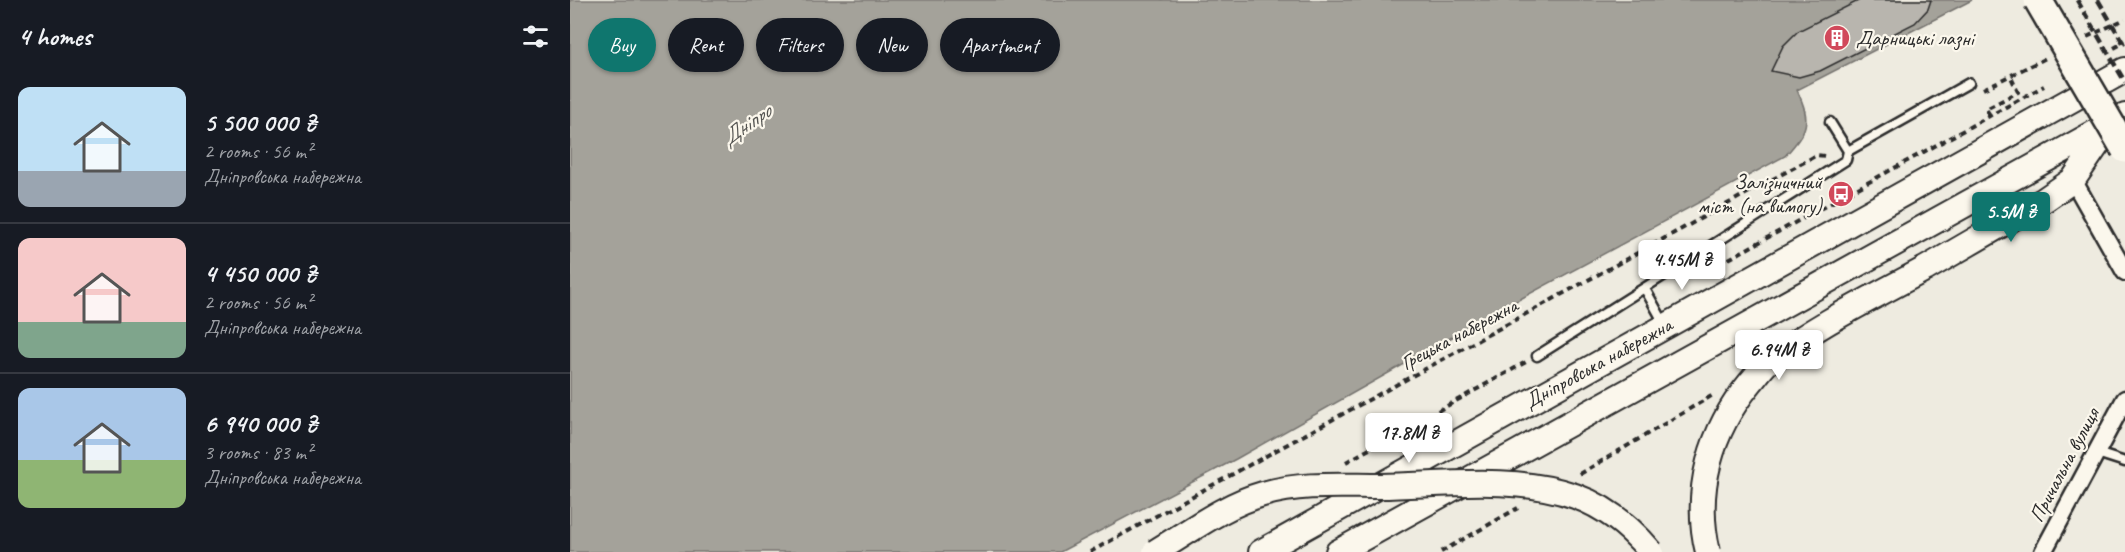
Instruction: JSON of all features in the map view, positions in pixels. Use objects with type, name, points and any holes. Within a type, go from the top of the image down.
[{"type":"main road","points":[[2038,0],[2125,149]]},
{"type":"main road","name":"Дніпровська набережна","points":[[1261,552],[2125,70]]},
{"type":"main road","points":[[1708,552],[1703,531],[1702,489],[1713,446],[1733,403],[1767,363],[1835,318],[2044,200],[2073,180],[2115,121]]},
{"type":"main road","name":"Дніпровська набережна","points":[[1338,552],[2115,121]]},
{"type":"main road","points":[[1155,552],[1234,505],[1288,487],[1494,484],[1534,487],[1575,496],[1612,514],[1638,536],[1652,552]]},
{"type":"street","points":[[2073,180],[2125,272]]},
{"type":"street","name":"Причальна вулиця","points":[[2043,552],[2125,399]]},
{"type":"lane","points":[[1537,356],[1645,289],[1847,155],[1969,83]]},
{"type":"lane","points":[[1830,122],[1847,155]]},
{"type":"lane","points":[[1645,289],[1665,325]]},
{"type":"lane","points":[[2097,453],[2125,462]]},
{"type":"path","points":[[1725,261],[1990,115],[1986,109],[2019,92],[2010,75]]},
{"type":"path","name":"Грецька набережна","points":[[1090,552],[1817,155],[1847,155]]},
{"type":"path","points":[[1340,466],[1537,356]]},
{"type":"path","points":[[1570,480],[1718,392]]},
{"type":"path","points":[[1441,552],[1521,507]]},
{"type":"water","name":"Дніпро","points":[[570,0],[1972,0],[1797,90],[1805,110],[1805,125],[1799,139],[1785,156],[1509,305],[1236,459],[1060,552],[570,552]]},
{"type":"building","name":"Дарницькі лазні","points":[[1860,0],[1931,0],[1928,9],[1915,23],[1820,71],[1799,77],[1771,71],[1783,46],[1798,31]]},
{"type":"railway","points":[[2077,0],[2125,82]]},
{"type":"railway","points":[[2098,0],[2125,46]]},
{"type":"place","name":"Дарницькі лазні","points":[[1837,38]]},
{"type":"place","name":"Залізничний міст (на вимогу)","points":[[1841,194]]}]
